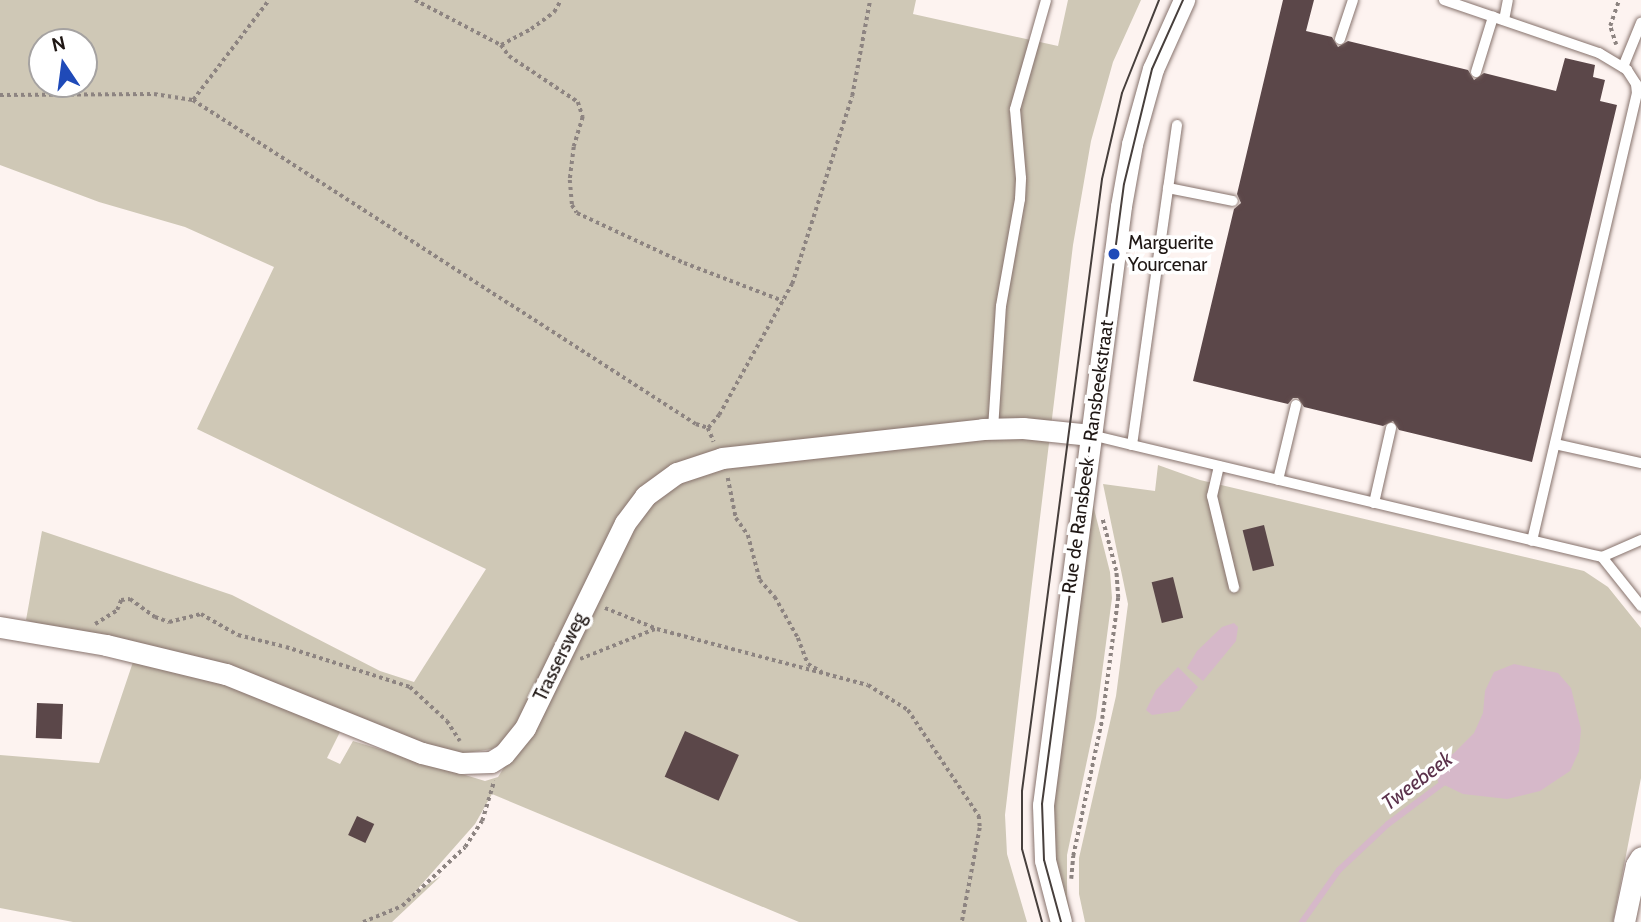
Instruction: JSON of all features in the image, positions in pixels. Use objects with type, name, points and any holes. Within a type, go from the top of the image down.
[{"type":"street","name":"Rue de Ransbeek - Ransbeekstraat","points":[[1061,922],[1045,860],[1043,804],[1091,435],[1128,166],[1153,69],[1184,0]]},
{"type":"street","name":"Trassersweg","points":[[0,627],[106,645],[226,674],[422,753],[461,763],[491,762],[504,754],[525,728],[616,536],[645,496],[677,473],[722,458],[993,429],[1091,435]]},
{"type":"street","points":[[0,627],[0,634]]},
{"type":"street","points":[[1623,922],[1638,861]]},
{"type":"lane","points":[[993,429],[1001,306],[1020,199],[1015,109],[1046,0]]},
{"type":"lane","points":[[1340,39],[1353,0]]},
{"type":"lane","points":[[1444,0],[1599,53],[1623,67],[1632,76],[1639,94],[1532,541]]},
{"type":"lane","points":[[1476,72],[1508,0]]},
{"type":"lane","points":[[1623,67],[1641,23]]},
{"type":"lane","points":[[1132,445],[1177,125]]},
{"type":"lane","points":[[1168,188],[1233,201]]},
{"type":"lane","points":[[1278,480],[1296,405]]},
{"type":"lane","points":[[1374,503],[1391,428]]},
{"type":"lane","points":[[1091,435],[1602,557],[1641,540]]},
{"type":"lane","points":[[1555,444],[1641,463]]},
{"type":"lane","points":[[1219,466],[1212,496],[1234,587]]},
{"type":"lane","points":[[1602,557],[1641,606]]},
{"type":"lane","points":[[1638,861],[1641,842]]},
{"type":"path","points":[[193,100],[269,0]]},
{"type":"path","points":[[415,0],[501,45],[518,62],[578,102],[583,117],[574,147],[570,180],[572,205],[577,213],[684,263],[782,301]]},
{"type":"path","points":[[501,45],[531,29],[554,12],[561,0]]},
{"type":"path","points":[[0,94],[154,94],[193,100],[696,424],[708,428],[719,415],[792,284],[852,96],[870,0]]},
{"type":"path","points":[[1619,0],[1611,31],[1623,67]]},
{"type":"path","points":[[722,458],[736,518],[748,535],[760,580],[782,608],[808,664],[826,675]]},
{"type":"path","points":[[587,601],[657,629],[868,685],[915,717],[977,809],[980,828],[962,922]]},
{"type":"path","points":[[555,669],[657,629]]},
{"type":"shaded area","points":[[0,0],[916,0],[913,14],[1058,46],[1068,0],[1141,0],[1113,62],[1091,141],[1073,245],[1005,815],[1007,854],[1027,922],[799,922],[492,794],[475,824],[414,893],[441,876],[392,922],[73,922],[0,908],[0,755],[99,763],[135,656],[26,620],[42,531],[232,595],[380,671],[414,682],[486,569],[197,429],[274,267],[185,227],[99,202],[0,165]],"holes":[[[343,726],[454,755],[492,749],[508,739],[513,753],[498,777],[485,781],[353,741],[340,764],[327,758]]]},
{"type":"shaded area","points":[[1158,465],[1200,480],[1584,571],[1608,587],[1641,628],[1641,778],[1613,922],[1085,922],[1079,894],[1079,858],[1116,696],[1128,604],[1103,484],[1155,491]]},
{"type":"shaded area","points":[[1091,497],[1110,572],[1112,598],[1096,718],[1067,855],[1067,896],[1072,922],[1067,922],[1049,845]]},
{"type":"shaded area","points":[[1234,623],[1238,627],[1236,641],[1203,681],[1187,668],[1197,651],[1222,627]]},
{"type":"shaded area","points":[[1514,664],[1558,673],[1571,688],[1581,729],[1579,751],[1570,771],[1540,791],[1507,799],[1463,794],[1438,782],[1435,766],[1454,753],[1474,733],[1483,713],[1485,691],[1494,672]]},
{"type":"shaded area","points":[[1178,667],[1198,687],[1179,711],[1152,715],[1146,710],[1156,690]]},
{"type":"building","points":[[1283,0],[1314,0],[1306,31],[1332,37],[1338,47],[1348,41],[1468,70],[1474,80],[1484,73],[1556,91],[1565,58],[1595,65],[1593,77],[1605,80],[1600,101],[1617,105],[1532,462],[1399,430],[1393,421],[1383,426],[1304,407],[1298,398],[1293,398],[1288,404],[1193,381],[1234,209],[1241,203],[1237,194]]},
{"type":"building","points":[[1264,525],[1274,566],[1253,571],[1243,530]]},
{"type":"building","points":[[1173,577],[1183,618],[1162,623],[1152,582]]},
{"type":"building","points":[[37,703],[63,704],[62,739],[36,738]]},
{"type":"building","points":[[685,731],[739,755],[719,801],[665,777]]},
{"type":"building","points":[[357,816],[374,824],[365,843],[348,835]]},
{"type":"waterway","name":"Tweebeek","points":[[1302,922],[1339,870],[1388,824],[1447,780]]},
{"type":"tram line","points":[[1042,922],[1022,849],[1022,791],[1102,179],[1122,93],[1159,0]]},
{"type":"tram line","points":[[1061,922],[1044,860],[1042,804],[1124,184],[1152,69],[1183,0]]},
{"type":"place","name":"Marguerite Yourcenar","points":[[1114,254]]}]
